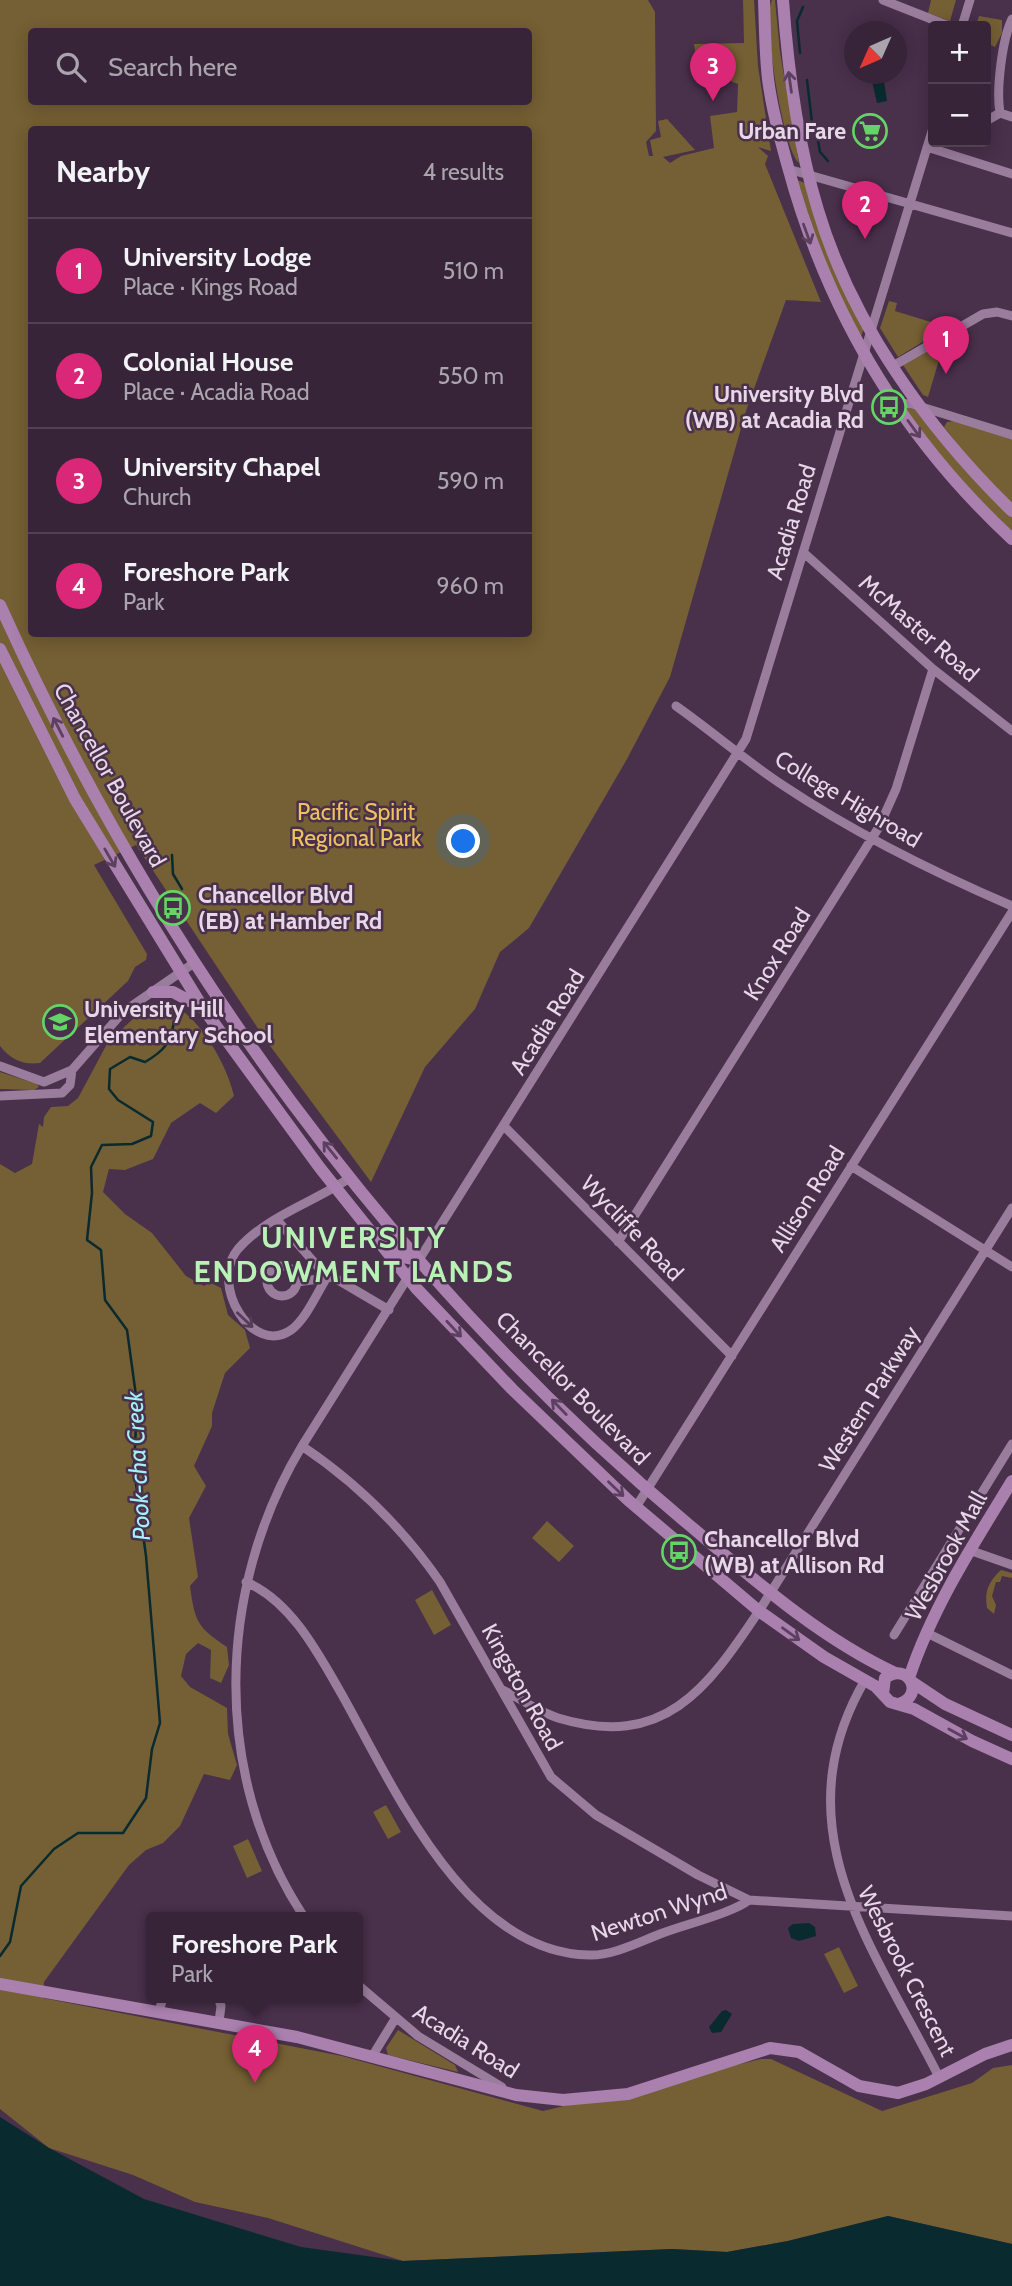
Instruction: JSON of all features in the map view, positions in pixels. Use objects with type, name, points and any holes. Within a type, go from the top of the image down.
[{"type":"main road","points":[[764,0],[768,78],[776,126],[821,271],[862,352],[895,403],[953,480],[1012,538]]},
{"type":"main road","points":[[783,0],[791,87],[808,173],[833,252],[870,327],[920,406],[963,460],[1012,511]]},
{"type":"main road","name":"Chancellor Boulevard","points":[[0,605],[32,676],[96,799],[194,963],[279,1086],[419,1260],[568,1416],[648,1491],[771,1592],[833,1638],[904,1676],[945,1704],[1012,1735]]},
{"type":"main road","name":"Chancellor Boulevard","points":[[0,649],[75,799],[202,1009],[335,1188],[408,1279],[519,1396],[636,1507],[759,1611],[883,1694]]},
{"type":"main road","points":[[153,992],[173,992],[202,1009]]},
{"type":"main road","points":[[354,1212],[403,1257],[419,1260]]},
{"type":"main road","name":"Wesbrook Mall","points":[[904,1676],[970,1550],[1012,1481]]},
{"type":"main road","points":[[899,1704],[911,1696],[904,1676],[886,1678],[883,1694],[890,1702],[914,1709],[972,1741],[1012,1759]]},
{"type":"main road","points":[[0,1984],[219,2022],[373,2055],[516,2095],[563,2100],[613,2097],[657,2087],[771,2048],[799,2052],[859,2086],[875,2091],[905,2092],[985,2054],[1012,2045]]},
{"type":"street","points":[[883,0],[936,21]]},
{"type":"street","points":[[964,21],[970,0]]},
{"type":"street","points":[[1000,113],[997,97],[1004,57],[1001,44],[1012,19]]},
{"type":"street","points":[[991,118],[1000,113],[1012,117]]},
{"type":"street","points":[[928,147],[1012,174]]},
{"type":"street","name":"Acadia Road","points":[[301,1912],[272,1857],[260,1825],[239,1741],[235,1679],[246,1582],[271,1505],[302,1446],[746,739],[862,352],[928,147]]},
{"type":"street","points":[[788,169],[1012,233]]},
{"type":"street","points":[[893,366],[983,314],[997,312],[1012,316]]},
{"type":"street","points":[[895,403],[920,406],[1012,436]]},
{"type":"street","name":"McMaster Road","points":[[803,552],[933,669],[1012,731]]},
{"type":"street","name":"Knox Road","points":[[618,1242],[872,839],[896,789],[933,669]]},
{"type":"street","name":"College Highroad","points":[[676,706],[738,754],[820,810],[872,839],[1012,906]]},
{"type":"street","name":"Allison Road","points":[[636,1507],[1012,912]]},
{"type":"street","points":[[0,1066],[44,1082],[72,1070],[123,1012],[194,963]]},
{"type":"street","points":[[0,1096],[62,1093],[70,1085],[72,1070]]},
{"type":"street","points":[[44,1082],[46,1095]]},
{"type":"street","name":"Wycliffe Road","points":[[504,1126],[732,1356]]},
{"type":"street","points":[[851,1166],[1012,1267]]},
{"type":"street","points":[[327,1277],[296,1326],[288,1333],[269,1334],[252,1327],[236,1311],[228,1292],[228,1272],[236,1252],[248,1239],[286,1211],[335,1188],[351,1177]]},
{"type":"street","name":"Western Parkway","points":[[501,1689],[555,1717],[608,1727],[650,1720],[686,1702],[704,1688],[725,1663],[759,1611],[1012,1208]]},
{"type":"street","points":[[277,1220],[327,1277]]},
{"type":"street","points":[[297,1282],[333,1277],[389,1310]]},
{"type":"street","points":[[894,1635],[1012,1444]]},
{"type":"street","name":"Kingston Road","points":[[302,1446],[366,1494],[420,1554],[540,1760],[572,1798],[698,1875],[749,1900]]},
{"type":"street","points":[[970,1550],[1012,1565]]},
{"type":"street","name":"Newton Wynd","points":[[246,1582],[258,1587],[280,1607],[319,1654],[419,1832],[440,1863],[465,1891],[508,1926],[546,1948],[594,1955],[740,1907],[749,1900],[1012,1916]]},
{"type":"street","points":[[928,1633],[1012,1675]]},
{"type":"street","name":"Wesbrook Crescent","points":[[865,1680],[841,1730],[830,1791],[834,1850],[852,1907],[939,2077]]},
{"type":"street","name":"Acadia Road","points":[[363,1989],[395,2020],[516,2095]]},
{"type":"street","points":[[159,2012],[161,2003]]},
{"type":"street","points":[[219,2022],[220,2003]]},
{"type":"street","name":"Acadia Road","points":[[373,2055],[395,2020]]},
{"type":"street","points":[[461,2062],[465,2070],[461,2081]]},
{"type":"green space","name":"Pacific Spirit Regional Park","points":[[0,0],[648,0],[655,12],[656,131],[646,142],[649,156],[653,156],[650,140],[661,137],[658,121],[667,119],[695,150],[663,157],[670,163],[681,156],[714,148],[710,116],[737,112],[738,84],[715,75],[717,70],[697,64],[694,44],[744,43],[743,0],[754,0],[758,66],[771,151],[758,147],[768,156],[765,164],[821,302],[786,300],[746,411],[670,677],[627,759],[529,928],[500,952],[475,1009],[425,1067],[371,1182],[265,1039],[136,845],[94,865],[147,954],[146,960],[135,967],[128,981],[40,1063],[28,1063],[8,1055],[0,1046]]},
{"type":"green space","points":[[772,0],[775,0],[780,52],[799,163],[787,135],[776,83],[770,31]]},
{"type":"green space","points":[[931,0],[956,0],[950,21],[928,13]]},
{"type":"green space","points":[[979,16],[1002,20],[1002,33],[995,47],[991,45],[991,21],[978,21]]},
{"type":"green space","points":[[797,180],[805,183],[865,326],[860,339],[837,300]]},
{"type":"green space","points":[[889,301],[897,303],[895,311],[934,323],[929,338],[898,357],[880,328]]},
{"type":"green space","points":[[930,347],[942,350],[928,397],[923,395],[903,365]]},
{"type":"green space","points":[[905,410],[918,410],[1012,514],[1012,533],[958,479]]},
{"type":"green space","points":[[954,421],[1012,438],[1012,504],[972,463],[944,427],[947,422]]},
{"type":"green space","points":[[162,1001],[187,1014],[208,1039],[225,1069],[234,1096],[216,1113],[200,1103],[171,1123],[153,1159],[125,1170],[109,1169],[103,1192],[125,1214],[152,1233],[186,1276],[204,1286],[209,1282],[221,1288],[228,1315],[245,1330],[250,1348],[225,1373],[212,1413],[212,1426],[194,1466],[206,1486],[189,1518],[198,1577],[190,1586],[196,1616],[209,1634],[227,1647],[229,1665],[221,1683],[210,1678],[211,1650],[198,1643],[186,1654],[181,1676],[190,1687],[227,1708],[228,1734],[237,1765],[230,1780],[204,1774],[180,1826],[163,1843],[146,1850],[129,1865],[44,1982],[43,1998],[342,2056],[543,2111],[761,2059],[771,2059],[882,2111],[972,2083],[993,2068],[1012,2065],[1012,2244],[888,2216],[788,2241],[727,2252],[672,2249],[403,2261],[268,2218],[195,2202],[133,2175],[49,2148],[0,2109],[0,1164],[15,1173],[32,1164],[39,1124],[43,1127],[44,1117],[51,1107],[68,1106],[78,1098],[108,1042],[133,1019]]},
{"type":"green space","points":[[0,1072],[39,1087],[34,1090],[0,1089]]},
{"type":"green space","points":[[547,1521],[574,1546],[559,1562],[532,1538]]},
{"type":"green space","points":[[1001,1570],[1012,1573],[1012,1578],[1002,1576],[1000,1582],[996,1582],[992,1596],[996,1605],[994,1614],[987,1608],[987,1591],[993,1578]]},
{"type":"green space","points":[[432,1590],[451,1625],[434,1635],[415,1600]]},
{"type":"green space","points":[[386,1805],[401,1832],[388,1839],[373,1812]]},
{"type":"green space","points":[[248,1839],[262,1871],[247,1878],[233,1846]]},
{"type":"green space","points":[[839,1947],[858,1986],[844,1993],[824,1954]]},
{"type":"green space","points":[[398,2030],[455,2065],[458,2072],[388,2055],[386,2048]]},
{"type":"shaded area","points":[[873,84],[884,84],[887,101],[877,103]]},
{"type":"shaded area","points":[[809,1923],[815,1927],[816,1936],[799,1941],[791,1938],[788,1928],[793,1924]]},
{"type":"shaded area","points":[[726,2010],[732,2014],[721,2032],[712,2033],[709,2027],[722,2011]]},
{"type":"shaded area","points":[[0,2117],[49,2148],[144,2199],[301,2247],[403,2261],[672,2249],[727,2252],[788,2241],[888,2216],[1012,2244],[1012,2286],[0,2286]]},
{"type":"waterway","points":[[800,53],[797,21],[803,7]]},
{"type":"waterway","points":[[807,80],[813,131],[817,135],[820,152],[828,161]]},
{"type":"waterway","name":"Pook-cha Creek","points":[[172,855],[173,874],[182,889]]},
{"type":"waterway","name":"Pook-cha Creek","points":[[0,1956],[10,1942],[21,1886],[54,1849],[78,1833],[123,1833],[146,1798],[152,1749],[160,1723],[146,1556],[134,1469],[137,1403],[127,1330],[105,1300],[101,1250],[87,1240],[92,1193],[91,1167],[102,1145],[132,1144],[151,1136],[153,1122],[118,1100],[109,1089],[110,1069],[130,1057],[145,1062],[157,1054],[169,1041],[174,1021]]},
{"type":"place","name":"University Chapel","points":[[713,101]]},
{"type":"place","name":"Urban Fare","points":[[870,131]]},
{"type":"place","name":"Colonial House","points":[[865,239]]},
{"type":"place","name":"University Lodge","points":[[946,374]]},
{"type":"place","name":"University Blvd (WB) at Acadia Rd","points":[[889,407]]},
{"type":"place","name":"Chancellor Blvd (EB) at Hamber Rd","points":[[173,908]]},
{"type":"place","name":"University Hill Elementary School","points":[[60,1022]]},
{"type":"place","name":"Chancellor Blvd (WB) at Allison Rd","points":[[679,1552]]},
{"type":"place","name":"Foreshore Park","points":[[255,2083]]},
{"type":"district","name":"UNIVERSITY ENDOWMENT LANDS","points":[[354,1255]]}]
